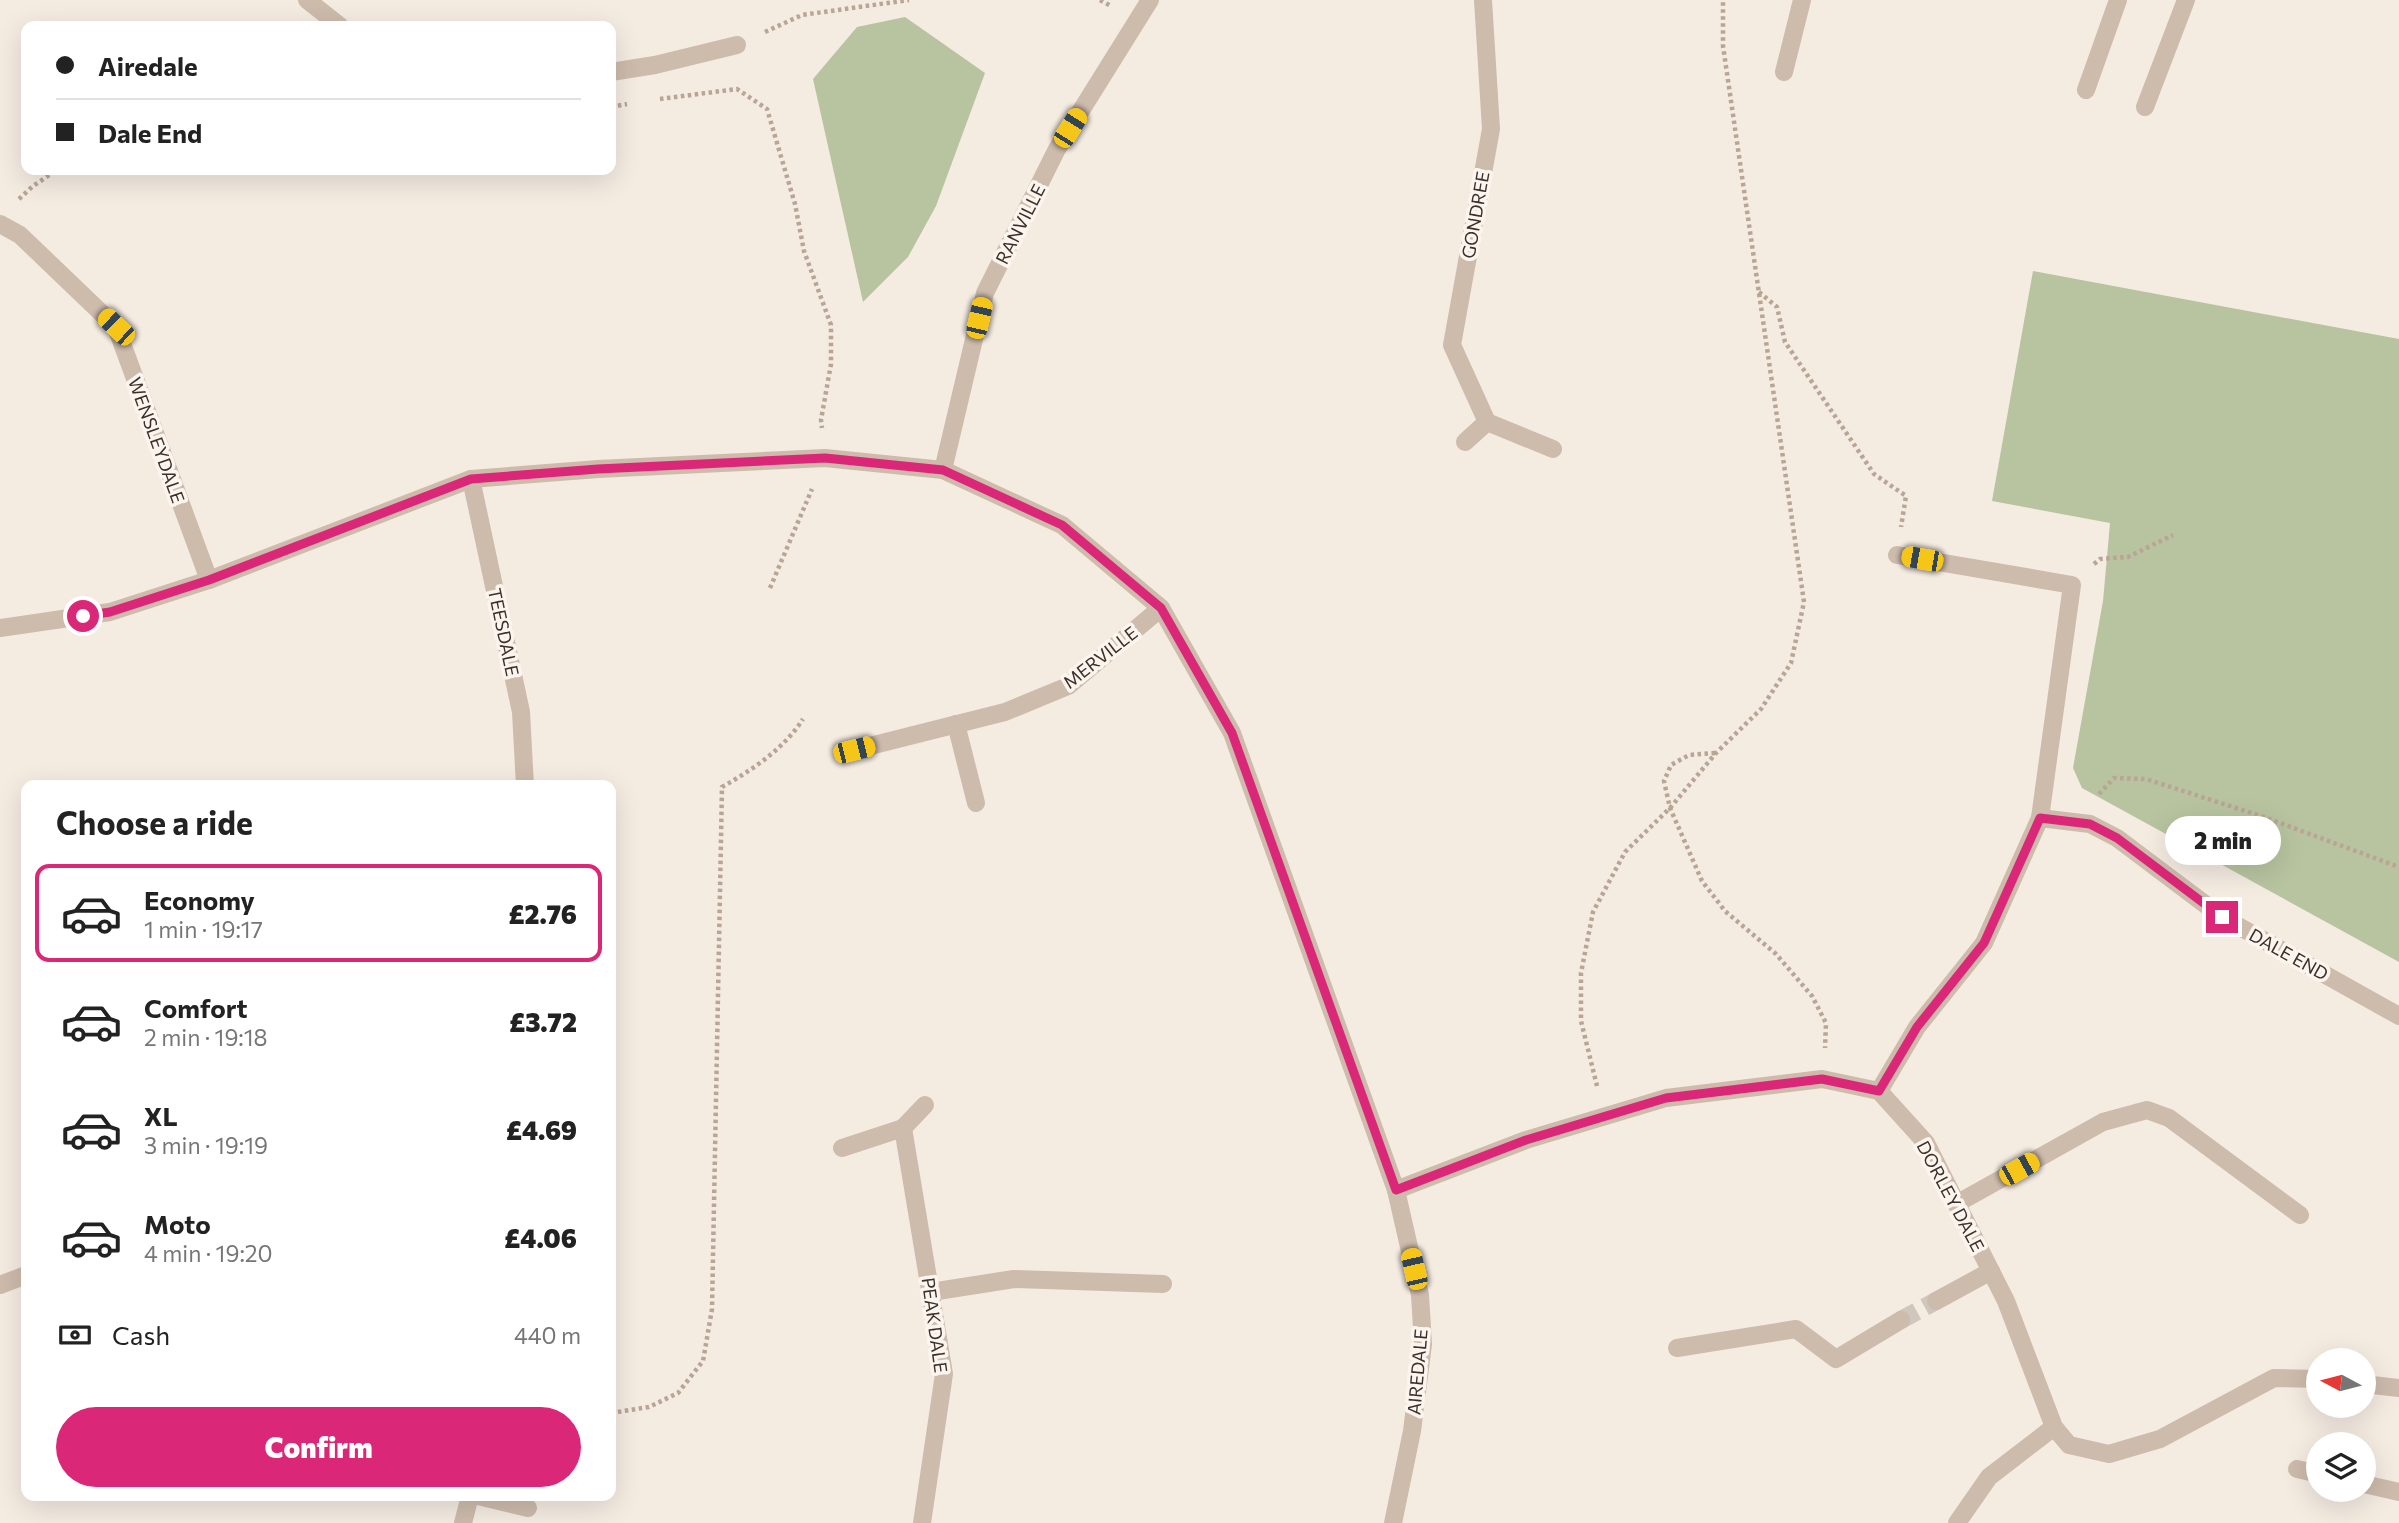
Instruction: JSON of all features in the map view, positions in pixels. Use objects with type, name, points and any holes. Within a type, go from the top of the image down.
[{"type":"street","points":[[307,0],[334,21]]},
{"type":"street","name":"RANVILLE","points":[[943,470],[985,293],[1057,149],[1150,0]]},
{"type":"street","name":"GONDREE","points":[[1483,0],[1491,129],[1452,345],[1487,422]]},
{"type":"street","points":[[1784,72],[1802,0]]},
{"type":"street","points":[[2086,90],[2118,0]]},
{"type":"street","points":[[2145,107],[2186,0]]},
{"type":"street","points":[[616,71],[655,65],[737,45]]},
{"type":"street","name":"WENSLEYDALE","points":[[0,224],[19,235],[116,327],[209,580]]},
{"type":"street","points":[[1465,442],[1487,422],[1553,449]]},
{"type":"street","name":"AIREDALE","points":[[0,628],[110,612],[209,580],[471,479],[598,469],[825,458],[943,470],[1062,525],[1161,608],[1232,733],[1396,1190],[1420,1295],[1423,1344],[1412,1431],[1393,1523]]},
{"type":"street","name":"TEESDALE","points":[[471,479],[521,712],[525,780]]},
{"type":"street","points":[[1396,1190],[1526,1140],[1666,1098],[1822,1079],[1879,1091],[1917,1027],[1984,943],[2040,818],[2072,585],[1897,555]]},
{"type":"street","name":"MERVILLE","points":[[854,750],[1006,712],[1069,686],[1161,608]]},
{"type":"street","points":[[956,724],[976,803]]},
{"type":"street","name":"DALE END","points":[[2040,818],[2090,824],[2117,838],[2222,917],[2398,1011]]},
{"type":"street","name":"DORLEY DALE","points":[[1879,1091],[1926,1143],[2006,1301],[2054,1427]]},
{"type":"street","points":[[842,1148],[903,1128],[925,1105]]},
{"type":"street","points":[[1956,1204],[2103,1122],[2147,1110],[2169,1118],[2300,1215]]},
{"type":"street","name":"PEAK DALE","points":[[903,1128],[944,1374],[922,1523]]},
{"type":"street","points":[[1936,1301],[1991,1271]]},
{"type":"street","points":[[0,1284],[21,1277]]},
{"type":"street","points":[[931,1292],[1014,1279],[1163,1284]]},
{"type":"street","points":[[1677,1348],[1796,1329],[1836,1359],[1901,1320]]},
{"type":"street","points":[[1957,1523],[1989,1477],[2054,1427],[2069,1445],[2109,1454],[2160,1439],[2274,1378],[2306,1379]]},
{"type":"street","points":[[2376,1385],[2399,1388]]},
{"type":"street","points":[[2297,1469],[2306,1471]]},
{"type":"street","points":[[2376,1487],[2399,1492]]},
{"type":"street","points":[[463,1523],[469,1501]]},
{"type":"street","points":[[499,1501],[528,1508]]},
{"type":"path","points":[[737,45],[802,15],[909,0]]},
{"type":"path","points":[[1605,1116],[1581,1021],[1581,973],[1593,912],[1625,852],[1670,808],[1716,753],[1761,709],[1791,663],[1804,602],[1723,46],[1723,0]]},
{"type":"path","points":[[659,99],[737,89],[767,109],[795,204],[804,251],[831,325],[831,364],[821,420],[825,458],[770,588]]},
{"type":"path","points":[[616,106],[634,103]]},
{"type":"path","points":[[16,202],[50,175]]},
{"type":"path","points":[[1758,292],[1777,307],[1785,342],[1874,474],[1906,496],[1897,555]]},
{"type":"path","points":[[2072,585],[2100,559],[2128,557],[2173,535]]},
{"type":"path","points":[[616,1412],[649,1407],[678,1393],[703,1361],[712,1309],[722,787],[758,764],[793,734],[803,719]]},
{"type":"path","points":[[1716,753],[1689,755],[1671,765],[1664,781],[1670,808],[1702,881],[1725,911],[1776,954],[1812,996],[1826,1023],[1822,1079]]},
{"type":"path","points":[[2090,824],[2096,797],[2114,778],[2146,779],[2261,816],[2399,867]]},
{"type":"green space","points":[[905,17],[985,73],[936,206],[908,257],[863,302],[813,79],[857,27]]},
{"type":"green space","points":[[2033,271],[2399,339],[2399,962],[2082,788],[2073,768],[2103,601],[2110,523],[1992,501]]},
{"type":"tunnel","points":[[1901,1320],[1936,1301]]},
{"type":"route","points":[[83,616],[110,612],[209,580],[471,479],[598,469],[825,458],[943,470],[1062,525],[1161,608],[1232,733],[1396,1190],[1526,1140],[1666,1098],[1822,1079],[1879,1091],[1917,1027],[1984,943],[2040,818],[2090,824],[2117,838],[2222,917]]}]
